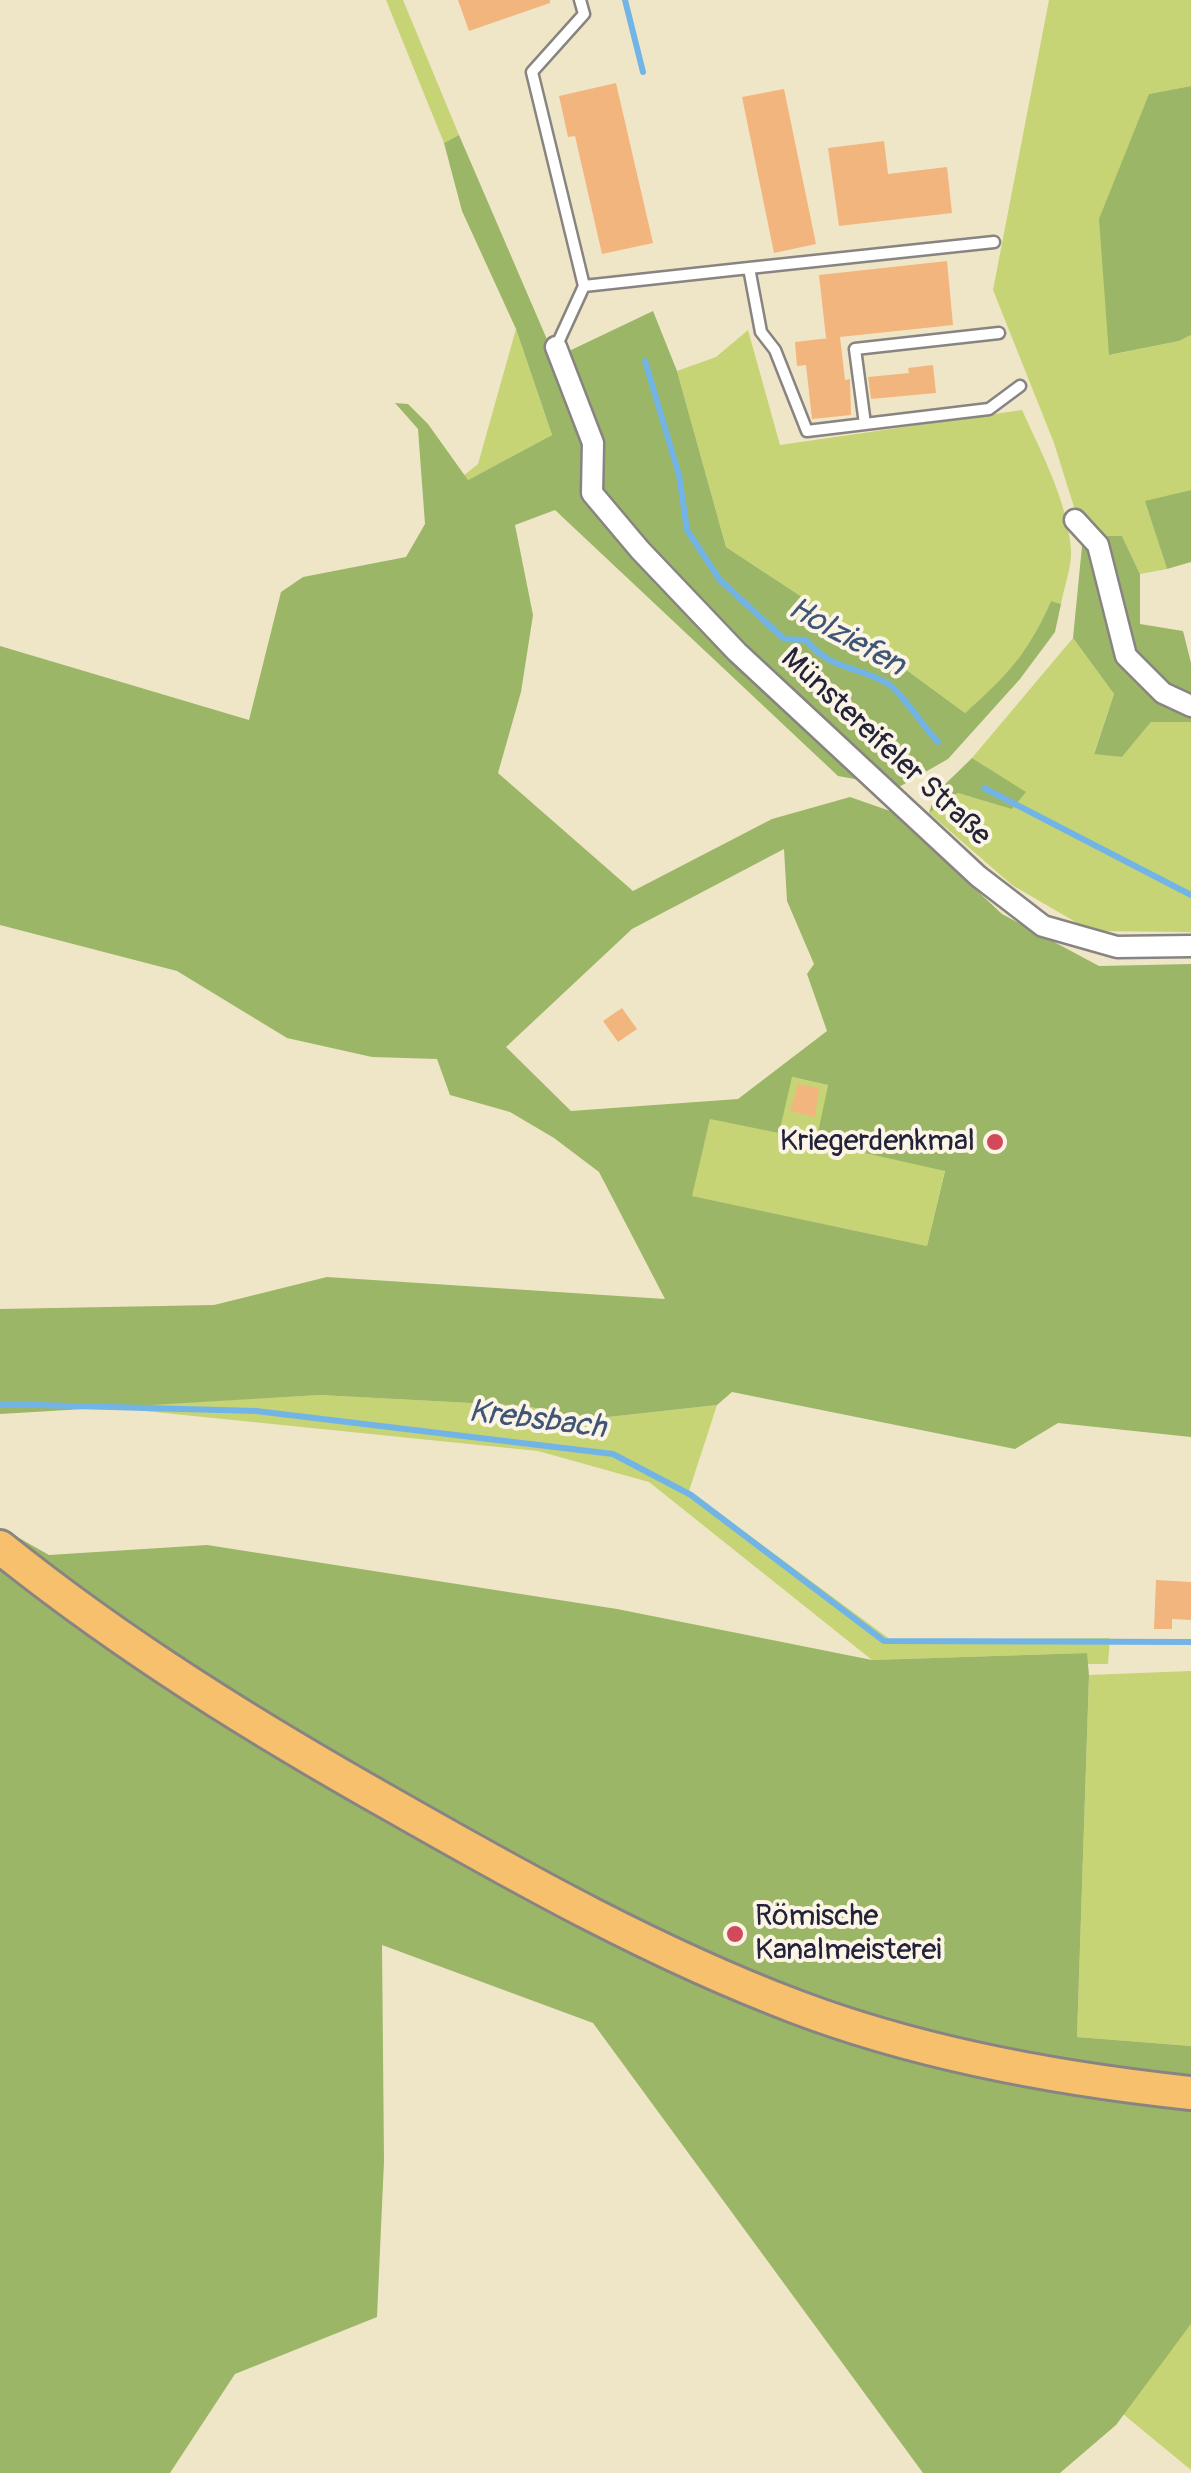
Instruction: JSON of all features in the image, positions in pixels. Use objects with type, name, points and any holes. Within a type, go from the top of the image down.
[{"type":"main road","points":[[0,1546],[78,1607],[176,1675],[347,1780],[612,1926],[700,1968],[797,2007],[921,2044],[1068,2077],[1191,2094]]},
{"type":"street","name":"Münstereifeler Straße","points":[[556,348],[593,443],[592,493],[737,652],[978,876],[1043,926],[1117,948],[1191,946]]},
{"type":"street","points":[[1075,520],[1098,545],[1126,656],[1163,692],[1191,706]]},
{"type":"lane","points":[[556,348],[584,286],[532,72],[584,14],[580,0]]},
{"type":"lane","points":[[584,286],[994,242]]},
{"type":"lane","points":[[749,268],[761,332],[776,350],[807,430],[989,409],[1020,386]]},
{"type":"lane","points":[[865,424],[855,349],[999,333]]},
{"type":"green space","points":[[386,0],[403,0],[459,135],[444,143]]},
{"type":"green space","points":[[1049,0],[1191,0],[1191,86],[1149,94],[1106,297],[1110,355],[1191,335],[1191,490],[1146,502],[1167,569],[1140,574],[1122,536],[1083,536],[1054,443],[993,290]]},
{"type":"green space","points":[[1191,86],[1191,335],[1109,355],[1099,219],[1149,94]]},
{"type":"green space","points":[[459,135],[558,365],[569,351],[653,311],[677,371],[726,547],[852,630],[965,713],[1016,662],[1051,601],[1061,604],[1055,632],[1020,679],[948,759],[899,787],[838,776],[555,510],[515,525],[533,615],[521,692],[498,773],[633,891],[772,819],[850,797],[893,812],[1002,914],[1099,966],[1191,964],[1191,1437],[1058,1423],[1015,1449],[732,1392],[717,1405],[581,1420],[527,1406],[320,1395],[0,1414],[0,1309],[214,1305],[327,1277],[665,1299],[599,1172],[554,1138],[510,1112],[450,1095],[437,1059],[372,1057],[287,1038],[177,971],[0,925],[0,646],[249,720],[281,592],[303,577],[406,557],[425,524],[418,429],[395,403],[408,404],[428,424],[468,480],[552,435],[516,329],[462,211],[444,143]],"holes":[[[784,849],[787,901],[814,964],[807,974],[827,1031],[738,1099],[571,1111],[506,1047],[632,929]],[[792,1077],[828,1085],[816,1142],[945,1171],[927,1246],[692,1196],[710,1119],[779,1133]]]},
{"type":"green space","points":[[516,329],[552,435],[468,480],[463,476],[478,464]]},
{"type":"green space","points":[[748,330],[780,445],[1022,410],[1065,514],[1071,550],[1069,570],[1061,604],[1051,601],[1016,663],[965,713],[852,630],[726,547],[677,371],[716,357]]},
{"type":"green space","points":[[1191,490],[1191,562],[1167,569],[1145,501]]},
{"type":"green space","points":[[1083,536],[1122,536],[1140,574],[1140,624],[1183,631],[1191,663],[1191,722],[1151,722],[1122,757],[1094,754],[1114,694],[1073,638]]},
{"type":"green space","points":[[1073,638],[1114,694],[1094,753],[1122,757],[1151,722],[1191,722],[1191,932],[1091,931],[1012,885],[929,813],[958,793],[1012,808],[1025,792],[972,758]]},
{"type":"green space","points":[[972,758],[1026,792],[1012,809],[958,793],[929,813],[935,794]]},
{"type":"green space","points":[[791,1077],[828,1085],[817,1142],[945,1170],[927,1246],[691,1196],[710,1119]]},
{"type":"green space","points":[[320,1395],[527,1406],[581,1420],[717,1405],[689,1491],[891,1640],[1110,1638],[1108,1664],[1086,1664],[1086,1653],[872,1660],[649,1482],[538,1451],[105,1407]]},
{"type":"green space","points":[[0,1538],[19,1538],[49,1555],[207,1545],[617,1609],[872,1660],[1087,1653],[1077,2037],[1191,2046],[1191,2324],[1116,2425],[1060,2473],[923,2473],[593,2023],[382,1945],[384,2161],[377,2317],[235,2374],[170,2473],[0,2473]]},
{"type":"green space","points":[[1191,1671],[1191,2046],[1077,2037],[1089,1675]]},
{"type":"green space","points":[[1191,2324],[1191,2470],[1123,2414]]},
{"type":"building","points":[[458,0],[550,0],[550,3],[469,31]]},
{"type":"building","points":[[616,83],[653,243],[602,254],[575,136],[568,137],[559,96]]},
{"type":"building","points":[[784,89],[816,244],[774,253],[742,97]]},
{"type":"building","points":[[884,141],[888,174],[947,167],[952,213],[839,226],[828,148]]},
{"type":"building","points":[[947,261],[953,325],[840,337],[845,380],[850,379],[851,415],[812,419],[806,365],[797,366],[795,342],[830,338],[826,338],[819,275]]},
{"type":"building","points":[[933,365],[936,393],[871,399],[868,377],[909,373],[908,368]]},
{"type":"building","points":[[622,1008],[637,1029],[618,1042],[603,1021]]},
{"type":"building","points":[[798,1084],[819,1088],[815,1117],[790,1111]]},
{"type":"building","points":[[1156,1580],[1191,1582],[1191,1620],[1172,1619],[1172,1629],[1154,1629]]},
{"type":"waterway","name":"Holziefen","points":[[625,0],[643,72]]},
{"type":"waterway","name":"Holziefen","points":[[645,361],[679,475],[687,530],[720,580],[784,639],[806,640],[825,657],[892,686],[938,742]]},
{"type":"waterway","name":"Holziefen","points":[[984,788],[1191,895]]},
{"type":"waterway","name":"Krebsbach","points":[[0,1404],[256,1411],[613,1454],[691,1495],[884,1641],[1191,1642]]},
{"type":"place","name":"Kriegerdenkmal","points":[[995,1142]]},
{"type":"place","name":"Römische Kanalmeisterei","points":[[735,1934]]}]
